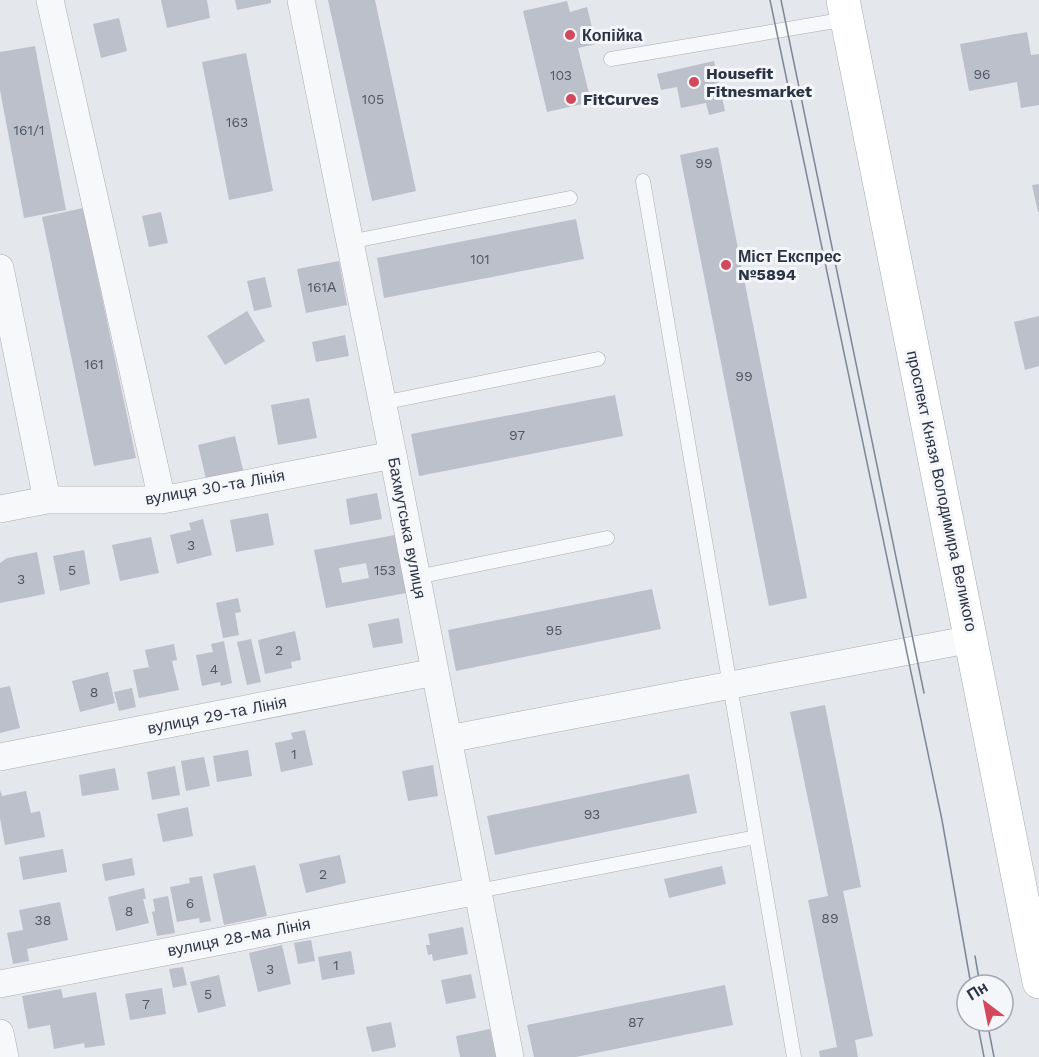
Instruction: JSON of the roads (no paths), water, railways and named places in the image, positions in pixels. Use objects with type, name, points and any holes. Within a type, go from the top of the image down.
[{"type":"main road","name":"проспект Князя Володимира Великого","points":[[845,9],[1039,982]]},
{"type":"street","points":[[50,0],[162,500]]},
{"type":"street","name":"Бахмутська вулиця","points":[[301,0],[393,454],[510,1057]]},
{"type":"street","points":[[0,268],[47,500]]},
{"type":"street","name":"вулиця 30-та Лінія","points":[[0,509],[47,500],[162,500],[393,454]]},
{"type":"street","points":[[448,739],[972,639]]},
{"type":"street","name":"вулиця 29-та Лінія","points":[[0,757],[435,672]]},
{"type":"street","name":"вулиця 28-ма Лінія","points":[[0,984],[478,891]]},
{"type":"street","points":[[0,1033],[5,1057]]},
{"type":"lane","points":[[611,59],[845,9]]},
{"type":"lane","points":[[643,181],[794,1057]]},
{"type":"lane","points":[[349,242],[570,198]]},
{"type":"lane","points":[[382,403],[598,359]]},
{"type":"lane","points":[[417,577],[607,538]]},
{"type":"lane","points":[[478,891],[756,837]]},
{"type":"tram line","points":[[770,0],[942,820],[969,973]]},
{"type":"tram line","points":[[781,0],[924,693]]},
{"type":"tram line","points":[[975,956],[978,973]]},
{"type":"tram line","points":[[979,1033],[984,1057]]},
{"type":"tram line","points":[[989,1033],[994,1057]]},
{"type":"place","name":"Копійка","points":[[570,35]]},
{"type":"place","name":"Housefit Fitnesmarket","points":[[694,82]]},
{"type":"place","name":"FitCurves","points":[[571,99]]},
{"type":"place","name":"Міст Експрес №5894","points":[[726,265]]}]
